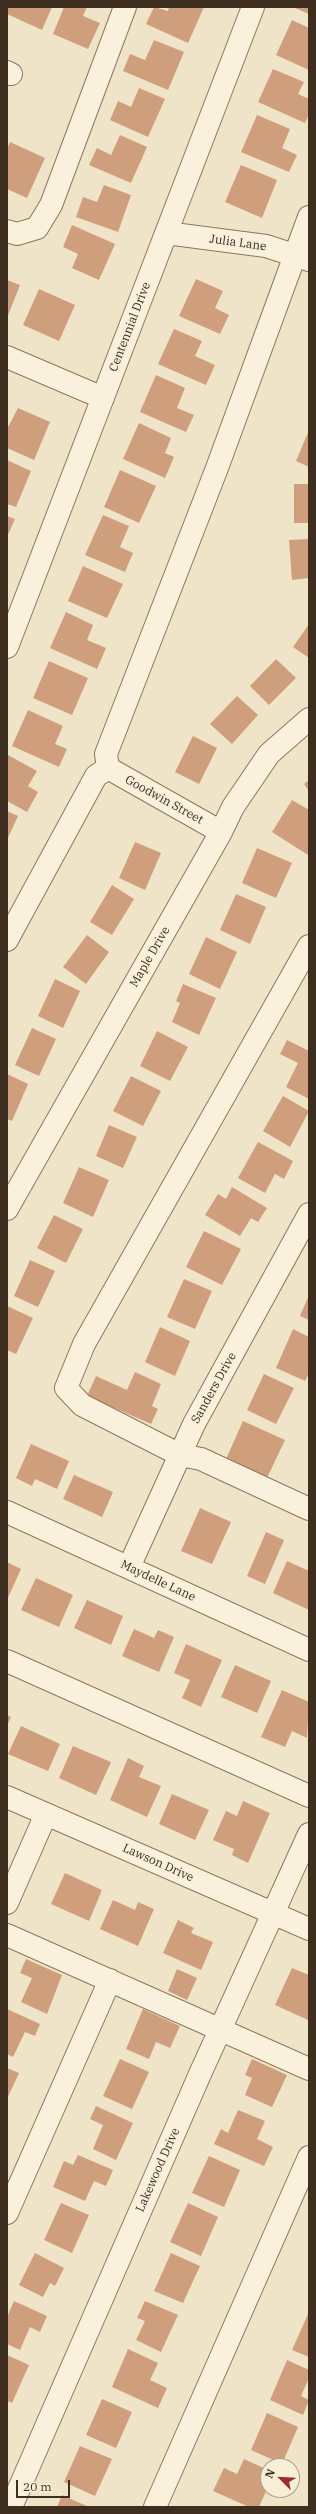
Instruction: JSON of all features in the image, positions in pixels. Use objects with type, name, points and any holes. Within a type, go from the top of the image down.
[{"type":"street","points":[[7,230],[17,234],[37,228],[51,205],[125,7]]},
{"type":"street","name":"Centennial Drive","points":[[7,647],[253,7]]},
{"type":"street","points":[[7,940],[96,776],[108,768],[106,754],[301,257],[309,217]]},
{"type":"street","name":"Julia Lane","points":[[166,233],[266,246],[301,257]]},
{"type":"street","points":[[7,357],[103,398]]},
{"type":"street","name":"Maple Drive","points":[[7,1209],[221,832],[232,807],[269,754],[309,719]]},
{"type":"street","name":"Goodwin Street","points":[[108,768],[221,832]]},
{"type":"street","points":[[308,1505],[201,1459],[180,1455],[82,1405],[66,1388],[84,1344],[309,946]]},
{"type":"street","name":"Sanders Drive","points":[[129,1567],[194,1424],[309,1214]]},
{"type":"street","name":"Maydelle Lane","points":[[7,1512],[309,1650]]},
{"type":"street","points":[[7,1661],[309,1796]]},
{"type":"street","name":"Lawson Drive","points":[[7,1797],[309,1929]]},
{"type":"street","points":[[7,1903],[46,1814]]},
{"type":"street","name":"Lakewood Drive","points":[[11,2507],[221,2028],[309,1834]]},
{"type":"street","points":[[7,1935],[221,2028],[309,2069]]},
{"type":"street","points":[[7,2213],[110,1980]]},
{"type":"street","points":[[155,2507],[309,2156]]},
{"type":"building","points":[[8,7],[52,7],[42,30],[7,14]]},
{"type":"building","points":[[64,7],[87,7],[83,16],[100,23],[88,49],[53,34]]},
{"type":"building","points":[[154,7],[168,11],[169,7],[204,7],[188,43],[146,24]]},
{"type":"building","points":[[309,7],[309,14],[295,8]]},
{"type":"building","points":[[292,20],[309,28],[309,70],[276,55]]},
{"type":"building","points":[[154,40],[184,52],[168,90],[123,71],[130,54],[145,60]]},
{"type":"building","points":[[273,69],[304,82],[298,94],[309,99],[309,114],[305,123],[258,102]]},
{"type":"building","points":[[139,88],[165,99],[148,137],[110,120],[118,101],[131,107]]},
{"type":"building","points":[[257,115],[290,129],[282,148],[297,155],[289,172],[241,152]]},
{"type":"building","points":[[120,135],[147,147],[131,183],[89,165],[97,148],[111,155]]},
{"type":"building","points":[[10,142],[45,158],[27,198],[7,189],[7,149]]},
{"type":"building","points":[[241,165],[277,180],[262,218],[225,202]]},
{"type":"building","points":[[104,185],[131,195],[118,232],[76,217],[83,197],[97,202]]},
{"type":"building","points":[[72,225],[115,244],[99,280],[72,268],[78,254],[63,247]]},
{"type":"building","points":[[196,279],[223,291],[215,308],[229,315],[220,334],[179,316]]},
{"type":"building","points":[[7,280],[20,285],[7,318]]},
{"type":"building","points":[[39,289],[75,305],[59,341],[23,325]]},
{"type":"building","points":[[174,329],[202,341],[195,356],[215,365],[206,385],[158,364]]},
{"type":"building","points":[[156,375],[185,388],[177,408],[194,415],[186,432],[140,412]]},
{"type":"building","points":[[18,408],[50,422],[34,460],[7,448],[7,429]]},
{"type":"building","points":[[139,423],[171,438],[165,453],[174,457],[165,478],[123,459]]},
{"type":"building","points":[[309,430],[309,467],[296,461]]},
{"type":"building","points":[[7,460],[31,471],[16,507],[7,504]]},
{"type":"building","points":[[120,470],[156,486],[139,523],[104,507]]},
{"type":"building","points":[[294,484],[309,484],[309,523],[294,523]]},
{"type":"building","points":[[103,515],[129,526],[120,547],[133,553],[125,572],[85,555]]},
{"type":"building","points":[[7,516],[15,519],[7,537]]},
{"type":"building","points":[[309,539],[309,578],[292,580],[289,540]]},
{"type":"building","points":[[83,566],[123,584],[107,618],[68,601]]},
{"type":"building","points":[[66,612],[93,625],[87,640],[106,648],[97,669],[50,648]]},
{"type":"building","points":[[309,624],[309,658],[293,647]]},
{"type":"building","points":[[276,659],[296,678],[269,705],[250,686]]},
{"type":"building","points":[[49,661],[88,678],[72,715],[33,698]]},
{"type":"building","points":[[237,696],[258,715],[232,744],[210,724]]},
{"type":"building","points":[[28,710],[63,726],[55,744],[67,749],[59,767],[12,746]]},
{"type":"building","points":[[193,736],[217,748],[199,784],[175,772]]},
{"type":"building","points":[[8,755],[37,771],[28,786],[38,792],[27,812],[7,801]]},
{"type":"building","points":[[309,780],[309,791],[304,784]]},
{"type":"building","points":[[292,800],[309,810],[308,855],[272,832]]},
{"type":"building","points":[[7,811],[18,816],[7,840]]},
{"type":"building","points":[[135,842],[161,853],[145,890],[119,878]]},
{"type":"building","points":[[257,848],[292,863],[276,898],[242,883]]},
{"type":"building","points":[[112,885],[134,899],[112,935],[90,922]]},
{"type":"building","points":[[236,894],[266,907],[250,944],[220,930]]},
{"type":"building","points":[[87,935],[109,952],[86,984],[63,967]]},
{"type":"building","points":[[206,937],[237,952],[220,989],[189,974]]},
{"type":"building","points":[[55,979],[80,991],[63,1028],[38,1016]]},
{"type":"building","points":[[183,984],[216,998],[199,1035],[172,1022],[180,1003],[176,1001]]},
{"type":"building","points":[[32,1028],[56,1039],[39,1076],[15,1065]]},
{"type":"building","points":[[157,1031],[188,1047],[170,1081],[140,1066]]},
{"type":"building","points":[[287,1040],[309,1051],[309,1099],[286,1087],[298,1063],[280,1054]]},
{"type":"building","points":[[7,1074],[28,1084],[12,1121],[7,1119]]},
{"type":"building","points":[[131,1076],[161,1091],[143,1126],[113,1111]]},
{"type":"building","points":[[283,1096],[309,1111],[290,1147],[263,1131]]},
{"type":"building","points":[[109,1125],[137,1137],[123,1168],[96,1156]]},
{"type":"building","points":[[258,1142],[293,1161],[284,1179],[275,1174],[265,1193],[238,1178]]},
{"type":"building","points":[[79,1167],[109,1180],[93,1217],[63,1203]]},
{"type":"building","points":[[232,1187],[267,1208],[258,1222],[251,1218],[240,1236],[205,1215],[218,1194],[226,1199]]},
{"type":"building","points":[[54,1215],[83,1229],[66,1263],[37,1248]]},
{"type":"building","points":[[204,1231],[241,1249],[222,1285],[186,1267]]},
{"type":"building","points":[[30,1260],[55,1271],[38,1307],[14,1296]]},
{"type":"building","points":[[184,1279],[212,1291],[195,1329],[167,1317]]},
{"type":"building","points":[[309,1295],[309,1320],[300,1316]]},
{"type":"building","points":[[7,1306],[33,1318],[16,1354],[7,1350]]},
{"type":"building","points":[[160,1327],[190,1341],[175,1376],[145,1362]]},
{"type":"building","points":[[293,1329],[309,1337],[309,1373],[305,1381],[276,1368]]},
{"type":"building","points":[[135,1372],[161,1384],[152,1406],[158,1409],[151,1424],[87,1396],[96,1376],[127,1390]]},
{"type":"building","points":[[264,1374],[294,1388],[276,1424],[247,1410]]},
{"type":"building","points":[[243,1421],[285,1440],[267,1478],[226,1459]]},
{"type":"building","points":[[31,1444],[69,1461],[57,1489],[35,1479],[32,1486],[16,1478]]},
{"type":"building","points":[[74,1475],[113,1492],[102,1517],[63,1499]]},
{"type":"building","points":[[200,1508],[231,1522],[212,1564],[181,1551]]},
{"type":"building","points":[[266,1532],[284,1540],[265,1584],[247,1576]]},
{"type":"building","points":[[287,1561],[309,1571],[309,1610],[273,1593]]},
{"type":"building","points":[[7,1562],[21,1569],[7,1600]]},
{"type":"building","points":[[36,1578],[73,1595],[59,1627],[21,1610]]},
{"type":"building","points":[[87,1600],[123,1616],[111,1645],[74,1628]]},
{"type":"building","points":[[134,1629],[154,1638],[158,1630],[174,1637],[159,1672],[122,1656]]},
{"type":"building","points":[[186,1644],[222,1660],[201,1707],[182,1698],[190,1680],[174,1673]]},
{"type":"building","points":[[235,1665],[271,1681],[257,1713],[221,1697]]},
{"type":"building","points":[[282,1690],[309,1702],[307,1738],[292,1731],[285,1747],[261,1737]]},
{"type":"building","points":[[7,1715],[11,1717],[7,1726]]},
{"type":"building","points":[[21,1726],[60,1744],[48,1771],[8,1754]]},
{"type":"building","points":[[73,1746],[111,1762],[96,1795],[59,1778]]},
{"type":"building","points":[[128,1758],[144,1766],[139,1777],[161,1786],[147,1817],[110,1800]]},
{"type":"building","points":[[172,1794],[209,1810],[195,1840],[159,1824]]},
{"type":"building","points":[[243,1801],[270,1813],[248,1863],[232,1855],[234,1849],[213,1840],[226,1811],[237,1816]]},
{"type":"building","points":[[65,1873],[102,1890],[89,1921],[51,1904]]},
{"type":"building","points":[[113,1900],[135,1910],[138,1902],[154,1909],[138,1946],[100,1929]]},
{"type":"building","points":[[178,1920],[194,1928],[191,1933],[213,1942],[201,1970],[163,1953]]},
{"type":"building","points":[[26,1959],[62,1975],[47,2014],[21,2002],[32,1978],[20,1973]]},
{"type":"building","points":[[292,1968],[309,1975],[308,2020],[275,2005]]},
{"type":"building","points":[[177,1969],[197,1978],[187,2000],[168,1991]]},
{"type":"building","points":[[7,2009],[40,2024],[35,2036],[25,2032],[13,2057],[7,2054]]},
{"type":"building","points":[[143,2009],[180,2026],[170,2048],[156,2042],[149,2059],[126,2049]]},
{"type":"building","points":[[120,2059],[149,2072],[132,2109],[103,2096]]},
{"type":"building","points":[[252,2059],[287,2075],[272,2107],[245,2095],[252,2078],[245,2075]]},
{"type":"building","points":[[7,2068],[19,2073],[7,2099]]},
{"type":"building","points":[[96,2106],[133,2123],[116,2160],[93,2149],[103,2125],[90,2119]]},
{"type":"building","points":[[238,2110],[265,2121],[257,2139],[273,2147],[264,2166],[214,2144],[221,2129],[228,2133]]},
{"type":"building","points":[[78,2155],[113,2170],[106,2186],[94,2181],[85,2201],[53,2187],[64,2161],[73,2165]]},
{"type":"building","points":[[209,2156],[240,2170],[224,2207],[192,2193]]},
{"type":"building","points":[[61,2203],[89,2215],[72,2253],[44,2240]]},
{"type":"building","points":[[188,2203],[218,2217],[201,2256],[170,2242]]},
{"type":"building","points":[[35,2253],[64,2268],[55,2286],[50,2283],[43,2297],[19,2285]]},
{"type":"building","points":[[171,2253],[200,2266],[183,2303],[154,2291]]},
{"type":"building","points":[[14,2301],[47,2316],[40,2332],[30,2327],[20,2350],[7,2344],[7,2317]]},
{"type":"building","points":[[145,2301],[178,2315],[161,2352],[136,2340],[145,2321],[137,2318]]},
{"type":"building","points":[[308,2314],[309,2315],[309,2357],[292,2350]]},
{"type":"building","points":[[128,2349],[158,2363],[150,2380],[167,2388],[158,2408],[112,2387]]},
{"type":"building","points":[[7,2355],[29,2365],[12,2403],[7,2401]]},
{"type":"building","points":[[287,2360],[309,2370],[309,2378],[301,2396],[309,2400],[303,2415],[270,2400]]},
{"type":"building","points":[[102,2399],[132,2412],[116,2448],[86,2435]]},
{"type":"building","points":[[267,2413],[298,2427],[285,2458],[269,2458],[251,2450]]},
{"type":"building","points":[[80,2446],[112,2459],[95,2496],[64,2482]]},
{"type":"building","points":[[244,2459],[260,2466],[260,2498],[263,2498],[259,2507],[249,2507],[213,2491],[224,2468],[237,2474]]},
{"type":"building","points":[[62,2495],[89,2507],[57,2507]]}]
